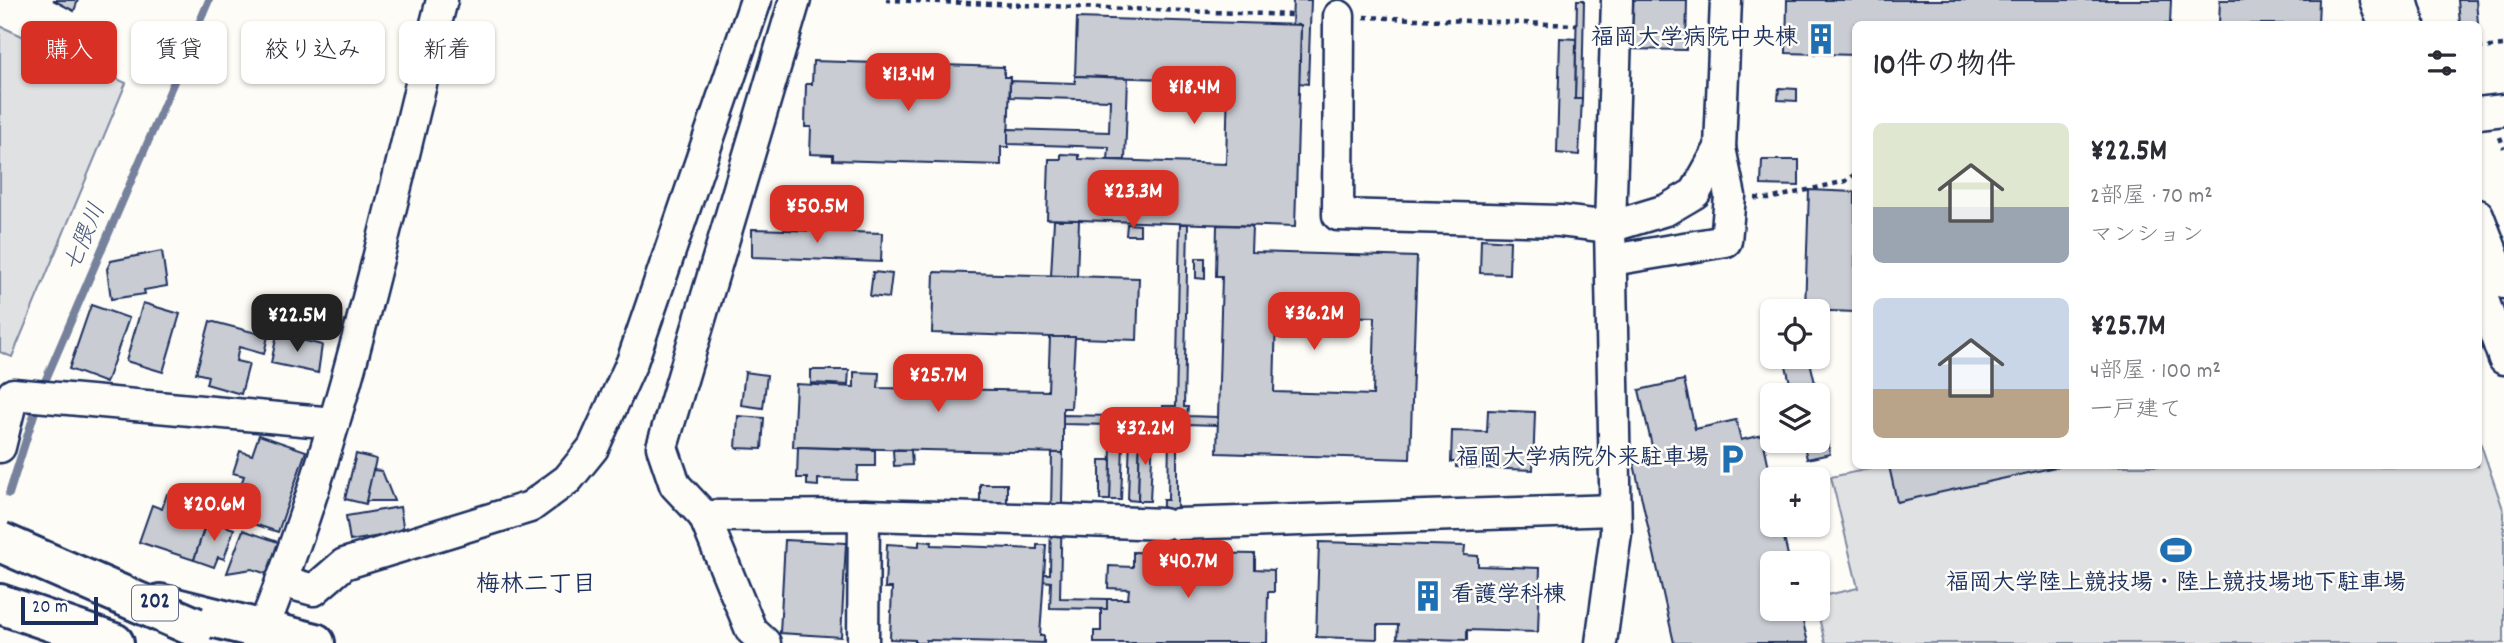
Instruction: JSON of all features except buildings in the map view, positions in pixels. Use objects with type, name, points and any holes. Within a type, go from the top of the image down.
[{"type":"highway","points":[[0,544],[195,626]]},
{"type":"highway","name":"202","points":[[0,544],[118,594],[258,638],[315,643]]},
{"type":"highway","points":[[0,561],[195,626],[258,638]]},
{"type":"highway","points":[[0,604],[114,643]]},
{"type":"highway","points":[[0,617],[73,643]]},
{"type":"street","points":[[258,638],[281,581],[334,423],[442,0]]},
{"type":"street","points":[[281,581],[314,590],[344,564],[530,507],[568,479],[593,448],[632,362],[755,0]]},
{"type":"street","points":[[765,643],[751,630],[704,516],[675,485],[662,447],[794,0]]},
{"type":"street","points":[[1601,643],[1616,533],[1610,227],[1617,0]]},
{"type":"street","points":[[1612,260],[1726,241],[1730,196],[1720,148],[1726,0]]},
{"type":"street","points":[[2375,0],[2383,21]]},
{"type":"street","points":[[2402,0],[2408,21]]},
{"type":"street","points":[[1339,16],[1338,215],[1560,221],[1610,227],[1666,210],[1695,193],[1720,148]]},
{"type":"street","points":[[2482,113],[2504,110]]},
{"type":"street","points":[[2482,226],[2504,284]]},
{"type":"street","points":[[2482,296],[2504,359]]},
{"type":"street","points":[[0,447],[13,394],[334,423]]},
{"type":"street","points":[[704,516],[864,515],[1170,524],[1615,510]]},
{"type":"street","points":[[863,643],[864,515]]},
{"type":"path","points":[[886,0],[1292,15]]},
{"type":"path","points":[[1339,16],[1577,24]]},
{"type":"path","points":[[2482,48],[2504,46]]},
{"type":"path","points":[[1730,196],[1769,199],[1846,181],[1852,176]]},
{"type":"shaded area","points":[[0,26],[21,36],[21,84],[117,84],[117,79],[126,83],[12,357],[0,352]]},
{"type":"shaded area","name":"福岡大学陸上競技場・陸上競技場地下駐車場","points":[[2482,448],[2504,512],[2504,643],[1825,643],[1820,621],[1830,621],[1830,594],[1858,588],[1831,477],[1869,469],[2482,469]]},
{"type":"waterway","name":"七隈川","points":[[9,494],[43,386],[209,0]]},
{"type":"place","name":"福岡大学病院中央棟","points":[[1821,39]]},
{"type":"place","name":"福岡大学病院外来駐車場","points":[[1732,459]]},
{"type":"place","name":"福岡大学陸上競技場・陸上競技場地下駐車場","points":[[2176,550]]},
{"type":"place","name":"看護学科棟","points":[[1428,596]]},
{"type":"district","name":"梅林二丁目","points":[[536,586]]}]
